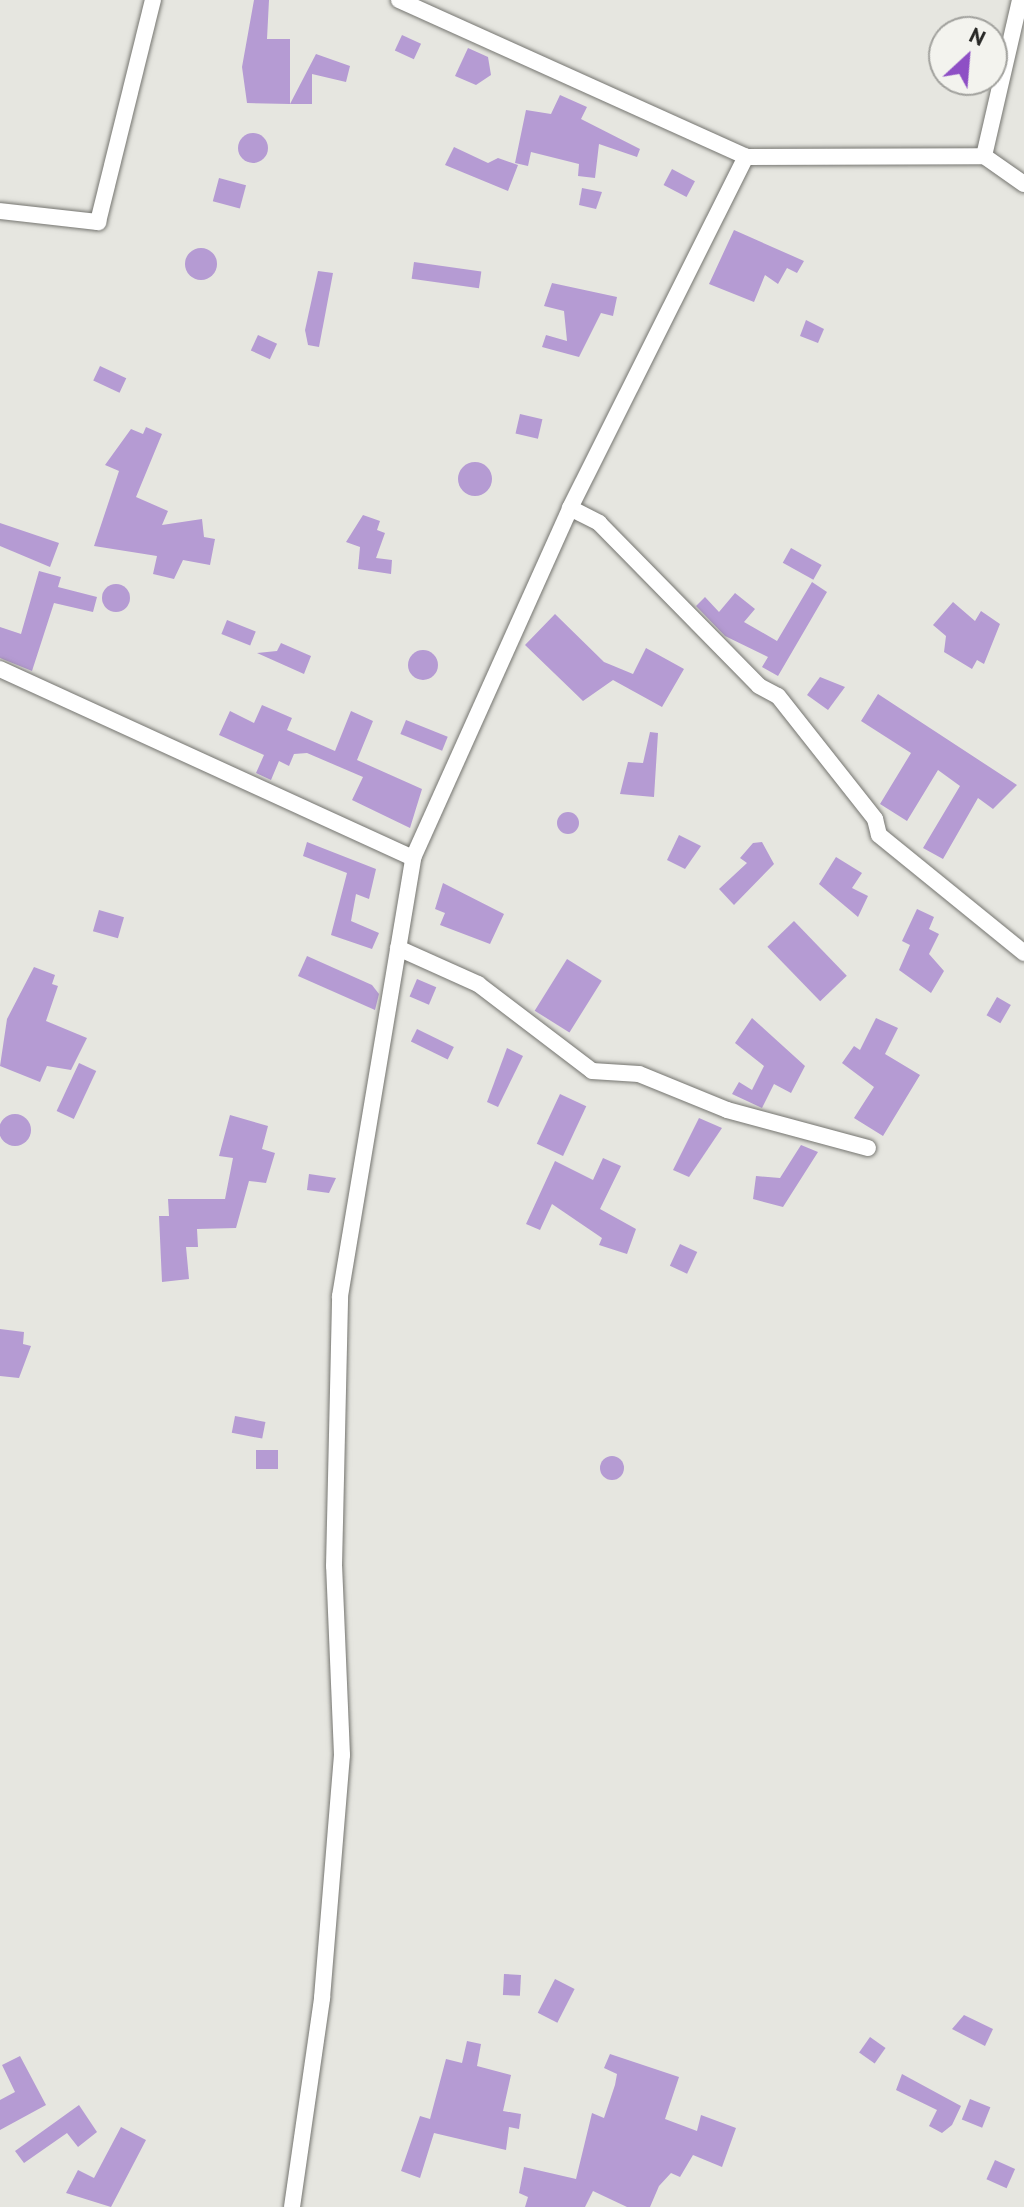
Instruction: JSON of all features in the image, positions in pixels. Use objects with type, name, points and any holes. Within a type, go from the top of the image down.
[{"type":"street","points":[[0,211],[98,222],[108,208],[153,0]]},
{"type":"street","points":[[399,0],[746,157],[984,156],[1024,184]]},
{"type":"street","points":[[984,156],[1020,0]]},
{"type":"street","points":[[292,2207],[322,1998],[342,1755],[334,1566],[340,1296],[413,858],[570,508],[746,157]]},
{"type":"street","points":[[570,508],[599,523],[759,686],[778,696],[875,819],[879,835],[1024,953]]},
{"type":"street","points":[[0,669],[413,858]]},
{"type":"street","points":[[398,948],[478,984],[592,1071],[639,1074],[727,1110],[868,1148]]},
{"type":"building","points":[[254,0],[269,0],[267,39],[290,39],[290,104],[247,103],[242,67]]},
{"type":"building","points":[[402,35],[421,44],[414,59],[395,50]]},
{"type":"building","points":[[468,48],[488,57],[491,75],[476,85],[455,76]]},
{"type":"building","points":[[316,54],[350,66],[346,82],[312,74],[312,104],[290,104]]},
{"type":"building","points":[[560,95],[587,107],[581,119],[640,149],[637,157],[599,144],[595,178],[578,176],[579,164],[531,152],[528,166],[515,163],[526,110],[551,114]]},
{"type":"building","points":[[253,133],[264,137],[268,148],[264,159],[253,163],[242,159],[238,148],[242,137]]},
{"type":"building","points":[[454,147],[488,163],[498,158],[518,165],[508,191],[445,165]]},
{"type":"building","points":[[672,169],[695,181],[687,197],[664,185]]},
{"type":"building","points":[[219,178],[246,185],[240,208],[213,201]]},
{"type":"building","points":[[582,188],[602,192],[596,209],[579,205]]},
{"type":"building","points":[[734,230],[804,261],[797,273],[787,268],[778,284],[765,275],[754,302],[709,284]]},
{"type":"building","points":[[201,248],[213,252],[217,264],[213,276],[201,280],[189,276],[185,264],[189,252]]},
{"type":"building","points":[[414,262],[481,271],[479,288],[412,279]]},
{"type":"building","points":[[318,271],[333,273],[319,347],[308,345],[305,330]]},
{"type":"building","points":[[552,283],[617,297],[613,316],[601,313],[579,357],[542,347],[546,335],[567,341],[564,311],[544,306]]},
{"type":"building","points":[[806,320],[824,329],[818,343],[800,336]]},
{"type":"building","points":[[258,335],[277,344],[270,359],[251,350]]},
{"type":"building","points":[[100,366],[126,378],[120,393],[93,381]]},
{"type":"building","points":[[520,414],[542,419],[538,439],[516,433]]},
{"type":"building","points":[[146,427],[162,434],[136,497],[168,511],[162,525],[202,519],[204,537],[215,539],[210,565],[183,560],[174,579],[153,574],[157,556],[94,546],[119,471],[105,465],[131,429],[143,434]]},
{"type":"building","points":[[475,462],[487,467],[492,479],[487,491],[475,496],[463,491],[458,479],[463,467]]},
{"type":"building","points":[[363,515],[380,521],[377,530],[385,533],[376,558],[392,560],[391,574],[358,569],[360,547],[346,542]]},
{"type":"building","points":[[0,523],[59,543],[50,567],[0,546]]},
{"type":"building","points":[[791,548],[822,565],[813,580],[783,563]]},
{"type":"building","points":[[39,571],[61,577],[58,587],[97,597],[93,612],[54,603],[32,671],[0,658],[0,627],[21,634]]},
{"type":"building","points":[[812,582],[827,592],[778,676],[762,667],[768,657],[725,636],[696,606],[705,597],[719,612],[735,593],[755,609],[744,622],[777,641]]},
{"type":"building","points":[[116,584],[126,588],[130,598],[126,608],[116,612],[106,608],[102,598],[106,588]]},
{"type":"building","points":[[953,602],[975,621],[981,611],[1000,624],[984,664],[977,660],[972,669],[944,652],[946,636],[933,625]]},
{"type":"building","points":[[555,614],[604,662],[633,674],[646,648],[684,669],[662,707],[613,680],[583,701],[525,645]]},
{"type":"building","points":[[227,620],[256,632],[250,646],[221,634]]},
{"type":"building","points":[[281,643],[311,656],[304,674],[257,653],[277,651]]},
{"type":"building","points":[[423,650],[434,654],[438,665],[434,676],[423,680],[412,676],[408,665],[412,654]]},
{"type":"building","points":[[820,677],[845,687],[828,710],[807,695]]},
{"type":"building","points":[[878,694],[1017,785],[993,809],[978,798],[943,859],[923,848],[960,786],[938,770],[907,821],[880,804],[911,753],[861,721]]},
{"type":"building","points":[[262,705],[292,718],[287,730],[335,751],[351,711],[373,721],[357,760],[422,789],[410,828],[352,800],[363,777],[307,753],[294,754],[289,766],[279,761],[271,780],[256,773],[264,755],[219,735],[230,711],[254,723]]},
{"type":"building","points":[[406,720],[448,737],[442,751],[400,734]]},
{"type":"building","points":[[650,732],[658,733],[654,797],[620,794],[628,762],[643,763]]},
{"type":"building","points":[[568,812],[576,815],[579,823],[576,831],[568,834],[560,831],[557,823],[560,815]]},
{"type":"building","points":[[679,835],[701,846],[685,869],[667,860]]},
{"type":"building","points":[[307,842],[376,869],[369,899],[356,894],[351,921],[379,933],[372,949],[331,935],[347,873],[303,856]]},
{"type":"building","points":[[762,842],[774,864],[734,905],[719,889],[747,863],[740,858],[753,843]]},
{"type":"building","points":[[836,857],[862,873],[852,888],[868,896],[858,917],[819,884]]},
{"type":"building","points":[[443,883],[504,914],[490,944],[440,925],[445,913],[435,909]]},
{"type":"building","points":[[917,909],[934,917],[929,929],[939,934],[929,954],[944,971],[931,993],[899,970],[910,945],[902,941]]},
{"type":"building","points":[[99,910],[124,917],[118,938],[93,931]]},
{"type":"building","points":[[794,921],[847,976],[820,1001],[767,947]]},
{"type":"building","points":[[307,956],[372,985],[379,994],[375,1010],[298,976]]},
{"type":"building","points":[[567,959],[602,981],[569,1032],[535,1011]]},
{"type":"building","points":[[34,967],[55,975],[52,984],[58,986],[46,1021],[87,1038],[71,1070],[47,1066],[40,1082],[0,1066],[7,1019]]},
{"type":"building","points":[[417,979],[436,987],[429,1005],[410,996]]},
{"type":"building","points":[[997,997],[1011,1005],[1000,1023],[986,1015]]},
{"type":"building","points":[[752,1018],[805,1066],[791,1093],[774,1084],[762,1108],[732,1094],[739,1082],[752,1090],[764,1066],[735,1043]]},
{"type":"building","points":[[876,1018],[898,1028],[885,1054],[920,1075],[883,1136],[854,1118],[874,1087],[842,1063],[854,1046],[860,1050]]},
{"type":"building","points":[[417,1029],[454,1047],[448,1060],[411,1042]]},
{"type":"building","points":[[507,1048],[523,1056],[498,1107],[487,1102]]},
{"type":"building","points":[[79,1063],[96,1071],[74,1119],[57,1111]]},
{"type":"building","points":[[560,1094],[586,1106],[563,1156],[537,1144]]},
{"type":"building","points":[[15,1114],[26,1119],[31,1130],[26,1141],[15,1146],[4,1141],[-1,1130],[4,1119]]},
{"type":"building","points":[[230,1115],[268,1126],[262,1149],[275,1153],[266,1183],[249,1181],[236,1228],[197,1229],[198,1247],[186,1247],[189,1279],[162,1282],[159,1216],[169,1216],[168,1199],[225,1199],[233,1158],[219,1156]]},
{"type":"building","points":[[699,1118],[722,1128],[689,1177],[673,1170]]},
{"type":"building","points":[[801,1145],[818,1152],[783,1207],[753,1199],[756,1176],[780,1178]]},
{"type":"building","points":[[603,1158],[621,1166],[600,1209],[636,1229],[627,1254],[599,1245],[602,1238],[552,1204],[540,1230],[526,1224],[555,1161],[593,1180]]},
{"type":"building","points":[[309,1174],[336,1178],[329,1193],[307,1190]]},
{"type":"building","points":[[680,1244],[697,1252],[687,1274],[670,1266]]},
{"type":"building","points":[[0,1329],[24,1332],[23,1344],[31,1346],[19,1378],[0,1376]]},
{"type":"building","points":[[235,1416],[265,1422],[262,1439],[232,1433]]},
{"type":"building","points":[[256,1450],[278,1450],[278,1469],[256,1469]]},
{"type":"building","points":[[612,1456],[621,1459],[624,1468],[621,1477],[612,1480],[603,1477],[600,1468],[603,1459]]},
{"type":"building","points":[[504,1974],[521,1975],[520,1996],[503,1995]]},
{"type":"building","points":[[555,1979],[575,1989],[557,2023],[538,2013]]},
{"type":"building","points":[[964,2015],[993,2029],[985,2046],[952,2029]]},
{"type":"building","points":[[870,2037],[886,2048],[875,2063],[859,2053]]},
{"type":"building","points":[[467,2041],[481,2044],[477,2066],[511,2075],[503,2111],[521,2114],[519,2129],[509,2127],[506,2150],[434,2133],[420,2178],[401,2171],[420,2116],[430,2119],[446,2059],[462,2063]]},
{"type":"building","points":[[610,2054],[679,2077],[665,2119],[697,2131],[701,2115],[736,2128],[722,2167],[693,2155],[680,2177],[671,2173],[659,2186],[650,2207],[627,2207],[593,2191],[585,2207],[525,2207],[528,2197],[519,2193],[524,2167],[576,2179],[592,2113],[604,2118],[615,2085],[617,2074],[604,2068]]},
{"type":"building","points":[[20,2056],[46,2105],[0,2130],[0,2100],[15,2092],[2,2065]]},
{"type":"building","points":[[902,2074],[961,2106],[952,2125],[942,2133],[929,2126],[937,2110],[896,2090]]},
{"type":"building","points":[[970,2099],[990,2107],[982,2128],[962,2119]]},
{"type":"building","points":[[79,2105],[97,2132],[78,2147],[67,2133],[24,2163],[15,2151]]},
{"type":"building","points":[[121,2127],[146,2140],[111,2207],[66,2193],[78,2170],[94,2178]]},
{"type":"building","points":[[995,2160],[1015,2169],[1007,2188],[986,2179]]}]
